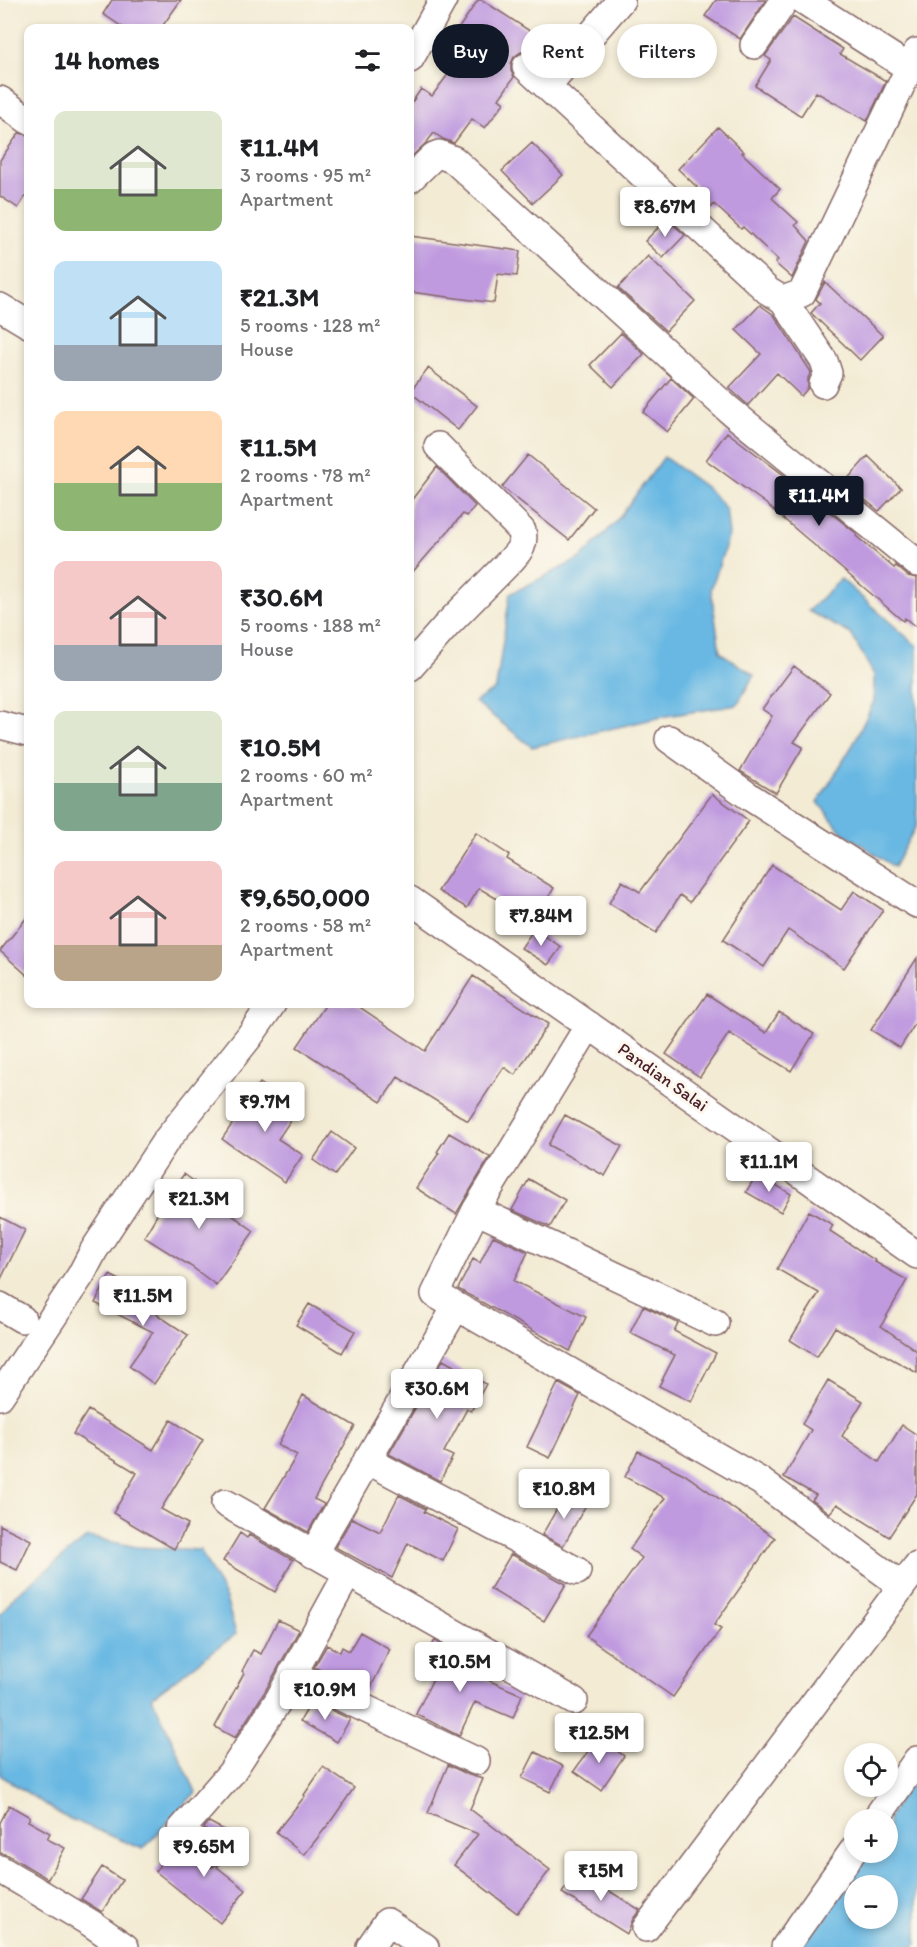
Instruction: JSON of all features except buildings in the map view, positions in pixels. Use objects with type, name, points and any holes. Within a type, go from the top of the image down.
[{"type":"street","points":[[414,52],[443,0]]},
{"type":"street","points":[[546,86],[621,0]]},
{"type":"street","points":[[754,45],[785,0]]},
{"type":"street","points":[[783,300],[802,293],[913,60],[803,0]]},
{"type":"street","points":[[538,78],[768,291],[783,300],[824,361],[828,373],[824,384]]},
{"type":"street","points":[[0,100],[24,117]]},
{"type":"street","points":[[414,175],[439,154],[454,160],[728,409],[917,563]]},
{"type":"street","points":[[0,307],[24,322]]},
{"type":"street","points":[[414,662],[446,626],[512,559],[520,550],[524,540],[522,531],[438,446]]},
{"type":"street","points":[[0,724],[24,731]]},
{"type":"street","points":[[669,739],[750,797],[917,904]]},
{"type":"street","name":"Pandian Salai","points":[[414,903],[917,1255]]},
{"type":"street","points":[[0,1396],[81,1275],[94,1250],[165,1142],[249,1037],[269,1008]]},
{"type":"street","points":[[589,1025],[476,1210],[435,1294],[760,1482],[910,1576],[646,1928]]},
{"type":"street","points":[[476,1210],[715,1323]]},
{"type":"street","points":[[313,1554],[456,1306]]},
{"type":"street","points":[[368,1460],[577,1571]]},
{"type":"street","points":[[225,1503],[574,1701]]},
{"type":"street","points":[[208,1852],[181,1830],[231,1773],[278,1701],[348,1574]]},
{"type":"street","points":[[292,1674],[476,1761]]},
{"type":"street","points":[[883,1809],[917,1760]]},
{"type":"street","points":[[785,1947],[844,1863]]},
{"type":"street","points":[[0,1869],[92,1924],[125,1947]]},
{"type":"street","points":[[370,1947],[387,1922],[425,1947]]},
{"type":"water","points":[[664,457],[708,489],[726,509],[729,535],[711,589],[720,652],[754,675],[737,705],[666,716],[532,747],[475,702],[496,688],[510,594],[581,558],[615,523]]},
{"type":"water","points":[[841,579],[917,646],[917,824],[894,867],[840,830],[818,802],[854,743],[874,701],[874,675],[851,634],[808,611]]},
{"type":"water","points":[[88,1537],[137,1547],[200,1550],[226,1599],[236,1634],[152,1697],[196,1792],[143,1849],[63,1816],[0,1775],[0,1615],[15,1595]]},
{"type":"water","points":[[917,1765],[917,1943],[914,1947],[787,1947],[847,1863],[898,1863],[898,1809],[894,1809]]}]
